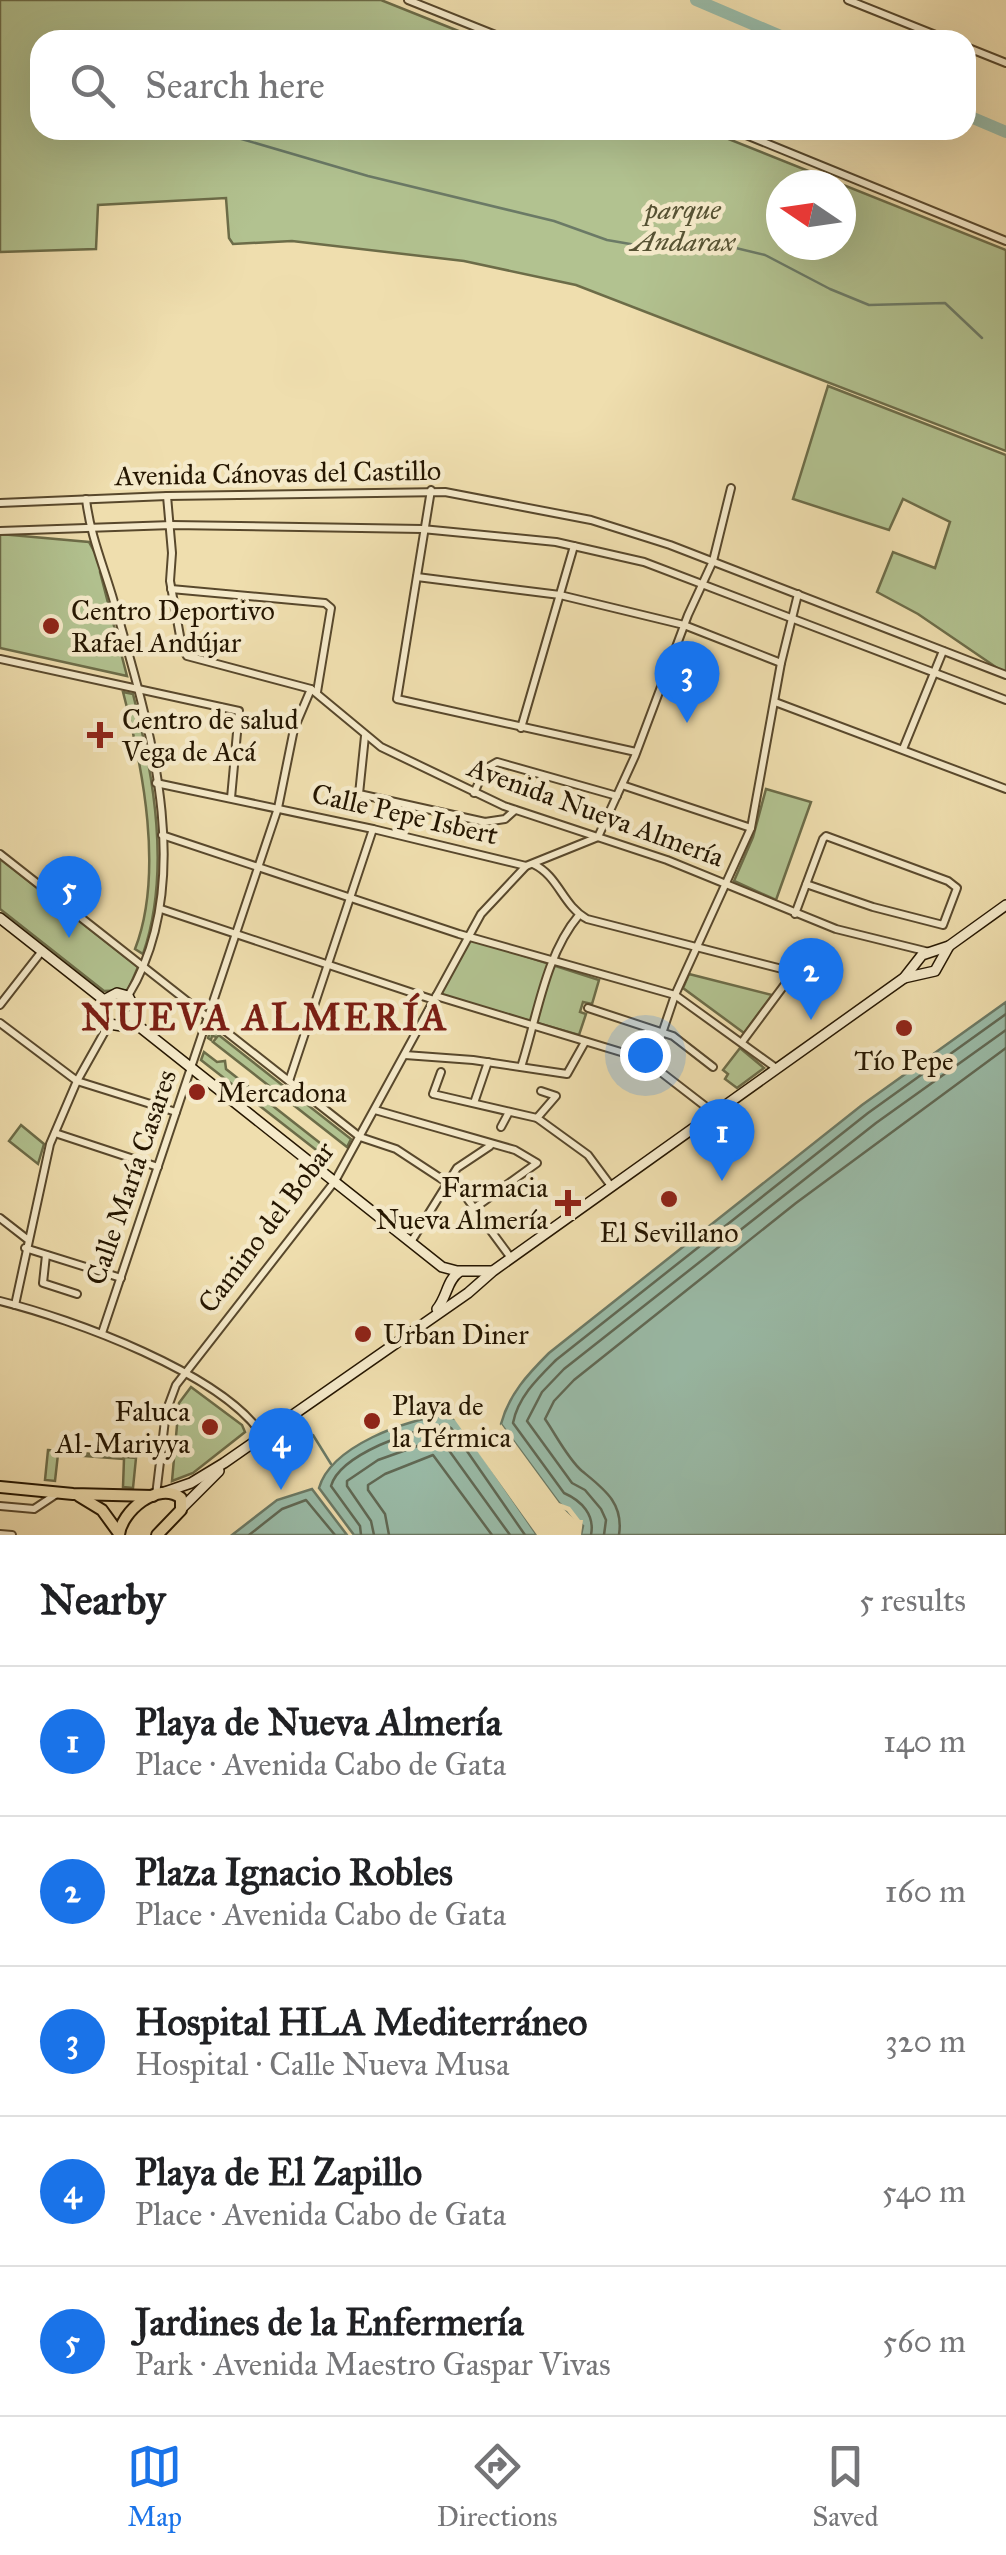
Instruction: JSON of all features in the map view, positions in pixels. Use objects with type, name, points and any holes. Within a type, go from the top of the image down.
[{"type":"main road","points":[[74,1494],[102,1510],[117,1534],[131,1510],[224,1464],[904,978],[917,962],[935,955],[1006,905]]},
{"type":"main road","points":[[0,918],[104,1000]]},
{"type":"main road","points":[[904,978],[936,970],[935,955]]},
{"type":"main road","points":[[917,962],[923,975]]},
{"type":"main road","points":[[117,993],[128,996],[134,1004],[131,1020],[122,1026],[110,1024],[102,1014],[104,1000],[117,993]]},
{"type":"main road","points":[[131,1020],[442,1267],[475,1272],[493,1270]]},
{"type":"main road","points":[[442,1267],[452,1295],[461,1296]]},
{"type":"main road","points":[[433,1315],[452,1277],[462,1271]]},
{"type":"main road","points":[[475,1272],[478,1283]]},
{"type":"main road","points":[[157,1535],[224,1464]]},
{"type":"main road","points":[[0,1487],[74,1494],[163,1493],[181,1498],[182,1508]]},
{"type":"street","points":[[408,0],[483,30]]},
{"type":"street","points":[[848,0],[923,30]]},
{"type":"street","points":[[976,51],[1006,63]]},
{"type":"street","points":[[759,140],[1006,241]]},
{"type":"street","points":[[598,838],[636,752],[701,582],[713,561],[731,488]]},
{"type":"street","points":[[431,490],[397,699],[636,752]]},
{"type":"street","name":"Avenida Cánovas del Castillo","points":[[0,503],[431,490],[590,520],[713,561],[1006,675]]},
{"type":"street","name":"Avenida Nueva Almería","points":[[166,496],[171,589],[187,656],[314,690],[365,736],[401,758],[515,810],[667,860],[836,929],[935,955]]},
{"type":"street","points":[[86,498],[89,527],[108,579],[138,688],[162,836],[161,908],[155,938],[128,996]]},
{"type":"street","name":"Avenida Cánovas del Castillo","points":[[0,531],[170,525],[424,529],[574,546],[644,562],[701,582],[1006,700]]},
{"type":"street","points":[[521,728],[574,546]]},
{"type":"street","points":[[417,577],[560,595],[684,625],[781,663]]},
{"type":"street","name":"Calle María Casares","points":[[102,1333],[278,808],[294,729],[314,690],[330,608],[325,603],[171,589]]},
{"type":"street","points":[[652,1063],[675,994],[752,828],[781,663],[798,594]]},
{"type":"street","points":[[903,750],[943,651]]},
{"type":"street","points":[[0,659],[239,712],[231,798]]},
{"type":"street","points":[[774,702],[1006,789]]},
{"type":"street","points":[[365,736],[359,794],[485,822],[505,819],[515,810]]},
{"type":"street","points":[[474,793],[485,769],[496,762],[617,796]]},
{"type":"street","name":"Calle Pepe Isbert","points":[[156,782],[529,864]]},
{"type":"street","points":[[622,785],[752,828]]},
{"type":"street","points":[[289,1081],[373,828]]},
{"type":"street","points":[[162,836],[466,936],[675,994],[776,1068]]},
{"type":"street","points":[[795,914],[806,884],[826,836],[948,881],[957,888],[943,925],[806,884]]},
{"type":"street","name":"Camino del Bobar","points":[[163,1493],[160,1476],[169,1398],[335,1181],[480,914],[529,864],[598,838]]},
{"type":"street","points":[[0,854],[360,1137],[396,1149],[463,1192],[511,1258]]},
{"type":"street","points":[[529,864],[550,873],[564,900],[580,915],[794,972],[742,1042]]},
{"type":"street","points":[[161,908],[435,998],[535,1024],[652,1063],[714,1113]]},
{"type":"street","points":[[521,1067],[554,959],[580,915]]},
{"type":"street","name":"Avenida Nueva Almería","points":[[905,948],[917,962]]},
{"type":"street","points":[[0,1005],[42,951]]},
{"type":"street","points":[[588,1008],[662,1031],[713,1068]]},
{"type":"street","points":[[0,1023],[77,1081],[176,1112]]},
{"type":"street","points":[[15,1305],[42,1171],[54,1132],[77,1081],[110,1024]]},
{"type":"street","points":[[405,1055],[567,1074],[585,1042]]},
{"type":"street","points":[[474,1103],[488,1062]]},
{"type":"street","points":[[441,1072],[433,1094],[536,1118],[588,1155],[611,1186]]},
{"type":"street","points":[[536,1118],[556,1096],[541,1091]]},
{"type":"street","points":[[375,1110],[515,1150],[536,1163],[476,1208]]},
{"type":"street","points":[[501,1127],[509,1112]]},
{"type":"street","points":[[54,1132],[158,1167]]},
{"type":"street","points":[[411,1242],[457,1168],[491,1145]]},
{"type":"street","points":[[0,1218],[26,1244],[120,1278]]},
{"type":"street","points":[[46,1254],[42,1282],[77,1294]]},
{"type":"street","points":[[0,1301],[102,1333],[185,1373],[253,1422],[263,1436]]},
{"type":"street","points":[[160,1476],[163,1493]]},
{"type":"street","points":[[0,1506],[34,1509],[58,1493]]},
{"type":"street","points":[[0,1534],[12,1535]]},
{"type":"green space","name":"parque Andarax","points":[[0,0],[381,0],[456,30],[30,30],[30,140],[731,140],[806,170],[766,170],[766,260],[856,260],[856,190],[1006,250],[1006,451],[576,285],[464,261],[292,241],[233,244],[229,238],[226,198],[98,205],[96,249],[0,252]]},
{"type":"green space","points":[[828,386],[1006,455],[1006,674],[918,614],[877,592],[893,552],[935,568],[950,522],[903,499],[889,530],[793,499]]},
{"type":"green space","name":"Centro Deportivo Rafael Andújar","points":[[0,534],[89,542],[101,564],[127,676],[0,648]]},
{"type":"green space","points":[[123,692],[133,694],[156,824],[156,891],[143,954],[135,949],[148,888],[147,821]]},
{"type":"green space","points":[[766,789],[811,802],[776,900],[734,881],[753,837]]},
{"type":"green space","points":[[0,859],[138,967],[128,990],[104,991],[0,909]]},
{"type":"green space","points":[[472,939],[599,980],[592,1004],[583,1002],[580,1012],[586,1014],[579,1035],[440,995]]},
{"type":"green space","points":[[689,974],[772,995],[744,1033],[683,988]]},
{"type":"green space","points":[[211,1029],[351,1139],[347,1147],[213,1042],[217,1037],[208,1038]]},
{"type":"green space","points":[[740,1048],[764,1068],[737,1088],[725,1079],[728,1074],[723,1070]]},
{"type":"green space","points":[[204,1052],[217,1062],[225,1061],[226,1069],[334,1154],[329,1160],[201,1060]]},
{"type":"green space","points":[[21,1125],[44,1144],[38,1164],[9,1141]]},
{"type":"green space","points":[[191,1387],[242,1425],[245,1432],[193,1473],[172,1481],[179,1403]]},
{"type":"green space","points":[[48,1450],[136,1458],[133,1488],[123,1487],[124,1459],[58,1454],[55,1481],[45,1480]]},
{"type":"water","points":[[1006,1002],[1006,1535],[581,1535],[583,1526],[559,1503],[501,1424],[509,1403],[527,1377],[549,1353],[862,1105]]},
{"type":"water","points":[[446,1415],[458,1420],[537,1535],[354,1535],[319,1488],[326,1473],[338,1459],[372,1437],[411,1422]]},
{"type":"water","points":[[312,1489],[347,1535],[232,1535],[277,1500]]},
{"type":"pier","points":[[454,1412],[542,1535],[537,1535],[452,1416]]},
{"type":"pier","points":[[501,1424],[559,1503],[570,1507],[583,1520],[581,1535],[576,1535],[578,1525],[567,1511],[555,1506],[499,1429]]},
{"type":"waterway","points":[[696,0],[766,30]]},
{"type":"waterway","points":[[976,119],[1006,132]]},
{"type":"waterway","points":[[245,140],[368,176],[554,221],[607,240],[636,245],[715,243],[765,255],[869,305],[945,303],[982,338]]},
{"type":"waterway","points":[[313,1435],[331,1464]]},
{"type":"place","name":"Centro Deportivo Rafael Andújar","points":[[51,626]]},
{"type":"place","name":"Hospital HLA Mediterráneo","points":[[687,723]]},
{"type":"place","name":"Centro de salud Vega de Acá","points":[[100,735]]},
{"type":"place","name":"Jardines de la Enfermería","points":[[69,938]]},
{"type":"place","name":"Plaza Ignacio Robles","points":[[811,1020]]},
{"type":"place","name":"Tío Pepe","points":[[904,1028]]},
{"type":"place","name":"Mercadona","points":[[197,1092]]},
{"type":"place","name":"Playa de Nueva Almería","points":[[722,1181]]},
{"type":"place","name":"El Sevillano","points":[[669,1199]]},
{"type":"place","name":"Farmacia Nueva Almería","points":[[568,1203]]},
{"type":"place","name":"Urban Diner","points":[[363,1334]]},
{"type":"place","name":"Playa de la Térmica","points":[[372,1421]]},
{"type":"place","name":"Faluca Al-Mariyya","points":[[210,1427]]},
{"type":"place","name":"Playa de El Zapillo","points":[[281,1490]]},
{"type":"district","name":"NUEVA ALMERÍA","points":[[265,1017]]}]
